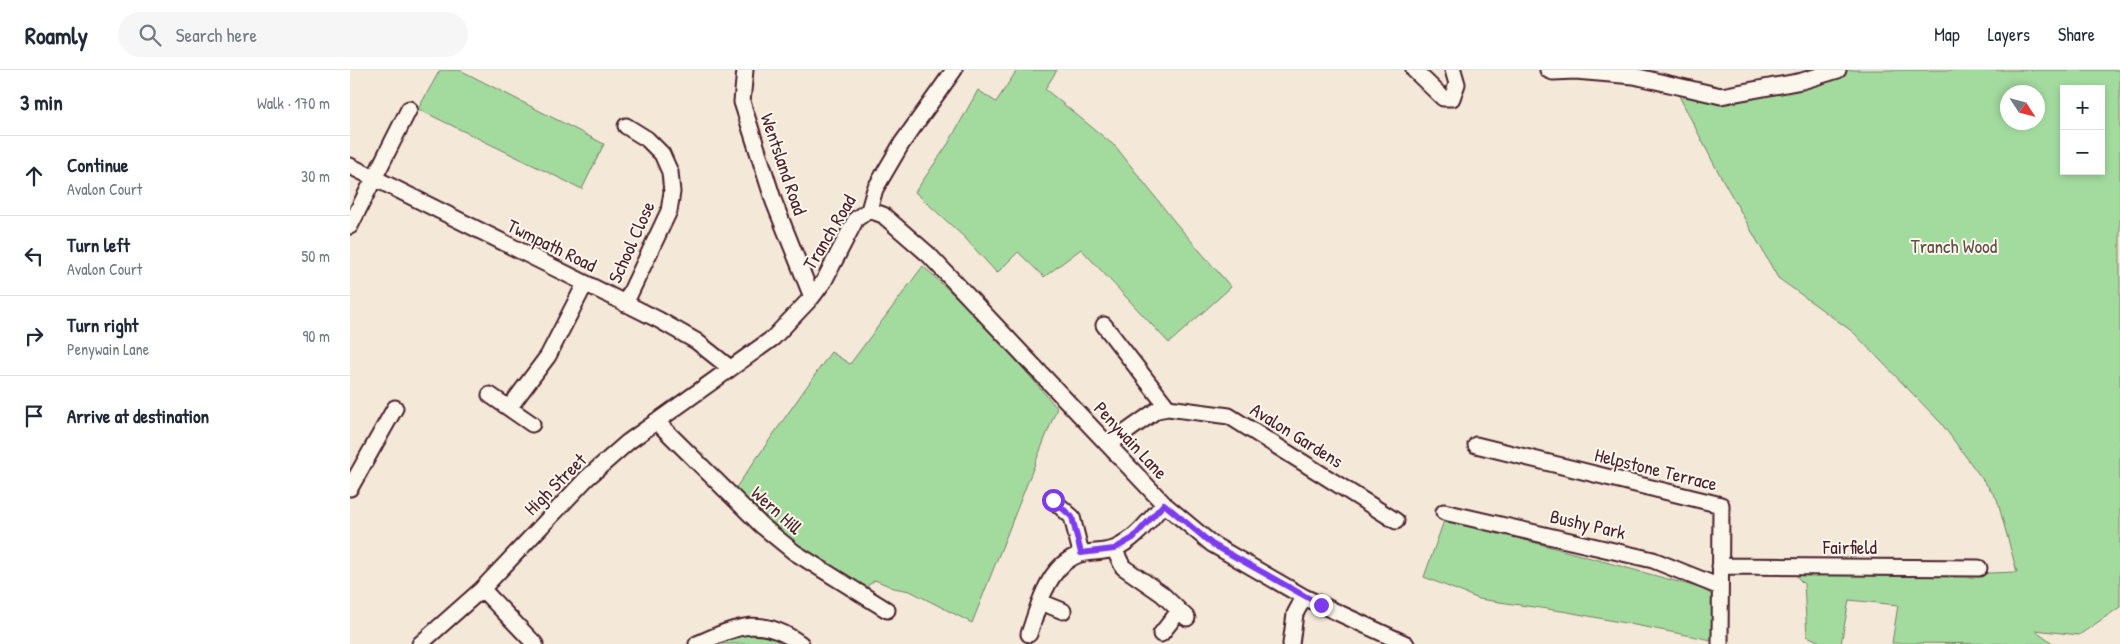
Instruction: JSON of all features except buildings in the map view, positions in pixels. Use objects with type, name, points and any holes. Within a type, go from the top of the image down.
[{"type":"street","name":"Wentsland Road","points":[[745,70],[742,102],[774,202],[812,297]]},
{"type":"street","name":"Tranch Road","points":[[730,368],[773,338],[812,297],[824,281],[856,219],[869,210],[875,189],[902,143],[954,70]]},
{"type":"street","points":[[1414,70],[1443,98],[1452,98],[1457,84],[1453,70]]},
{"type":"street","points":[[1548,70],[1553,72],[1575,71],[1634,76],[1721,96],[1802,81],[1838,70]]},
{"type":"street","points":[[350,226],[409,109]]},
{"type":"street","name":"School Close","points":[[625,304],[669,211],[672,192],[670,172],[662,154],[647,140],[626,126]]},
{"type":"street","name":"Twmpath Road","points":[[350,166],[696,341],[730,368]]},
{"type":"street","name":"Penywain Lane","points":[[869,210],[883,215],[929,255],[1164,504],[1212,544],[1304,597],[1406,644]]},
{"type":"street","points":[[509,408],[548,356],[585,284]]},
{"type":"street","points":[[1104,326],[1168,408],[1157,410],[1108,445]]},
{"type":"street","name":"High Street","points":[[420,644],[482,589],[588,478],[628,442],[730,368]]},
{"type":"street","points":[[490,395],[532,424]]},
{"type":"street","points":[[350,488],[395,408]]},
{"type":"street","name":"Avalon Gardens","points":[[1168,408],[1228,416],[1396,521]]},
{"type":"street","name":"Wern Hill","points":[[656,421],[761,525],[794,552],[887,610]]},
{"type":"street","name":"Helpstone Terrace","points":[[1476,445],[1721,504],[1720,644]]},
{"type":"street","points":[[1053,500],[1072,517],[1081,553]]},
{"type":"street","points":[[1029,634],[1049,583],[1062,566],[1081,553],[1114,549],[1133,538],[1164,504]]},
{"type":"street","name":"Bushy Park","points":[[1444,512],[1653,560],[1720,587]]},
{"type":"street","points":[[1114,549],[1123,567],[1162,594],[1183,614],[1161,634]]},
{"type":"street","name":"Fairfield","points":[[1720,566],[1979,568]]},
{"type":"street","points":[[482,589],[535,644]]},
{"type":"street","points":[[1291,644],[1295,614],[1304,597]]},
{"type":"street","points":[[1041,602],[1063,611]]},
{"type":"street","points":[[696,644],[735,628],[756,626],[780,631],[801,644]]},
{"type":"green space","points":[[440,70],[460,70],[604,144],[582,189],[418,109]]},
{"type":"green space","points":[[1017,70],[1057,70],[1045,89],[1116,147],[1174,221],[1231,287],[1169,343],[1081,249],[1044,277],[1018,252],[997,273],[964,237],[915,192],[948,144],[978,90],[996,102]]},
{"type":"green space","name":"Tranch Wood","points":[[1838,70],[2120,70],[2120,607],[2079,635],[2035,630],[2054,644],[1892,643],[1898,605],[1849,600],[1841,644],[1825,644],[1807,636],[1804,584],[1795,575],[2017,572],[1997,499],[1941,423],[1853,332],[1778,278],[1715,166],[1674,86],[1721,96]]},
{"type":"green space","points":[[923,266],[990,329],[1057,408],[972,623],[910,591],[894,588],[875,580],[864,589],[801,548],[735,489],[831,352],[850,364]]},
{"type":"green space","points":[[1445,518],[1704,589],[1714,597],[1712,640],[1568,612],[1479,599],[1424,577]]},
{"type":"green space","points":[[737,635],[773,636],[786,644],[714,644]]},
{"type":"route","points":[[1053,500],[1072,517],[1081,553],[1114,549],[1133,538],[1164,504],[1212,544],[1321,605]]}]
